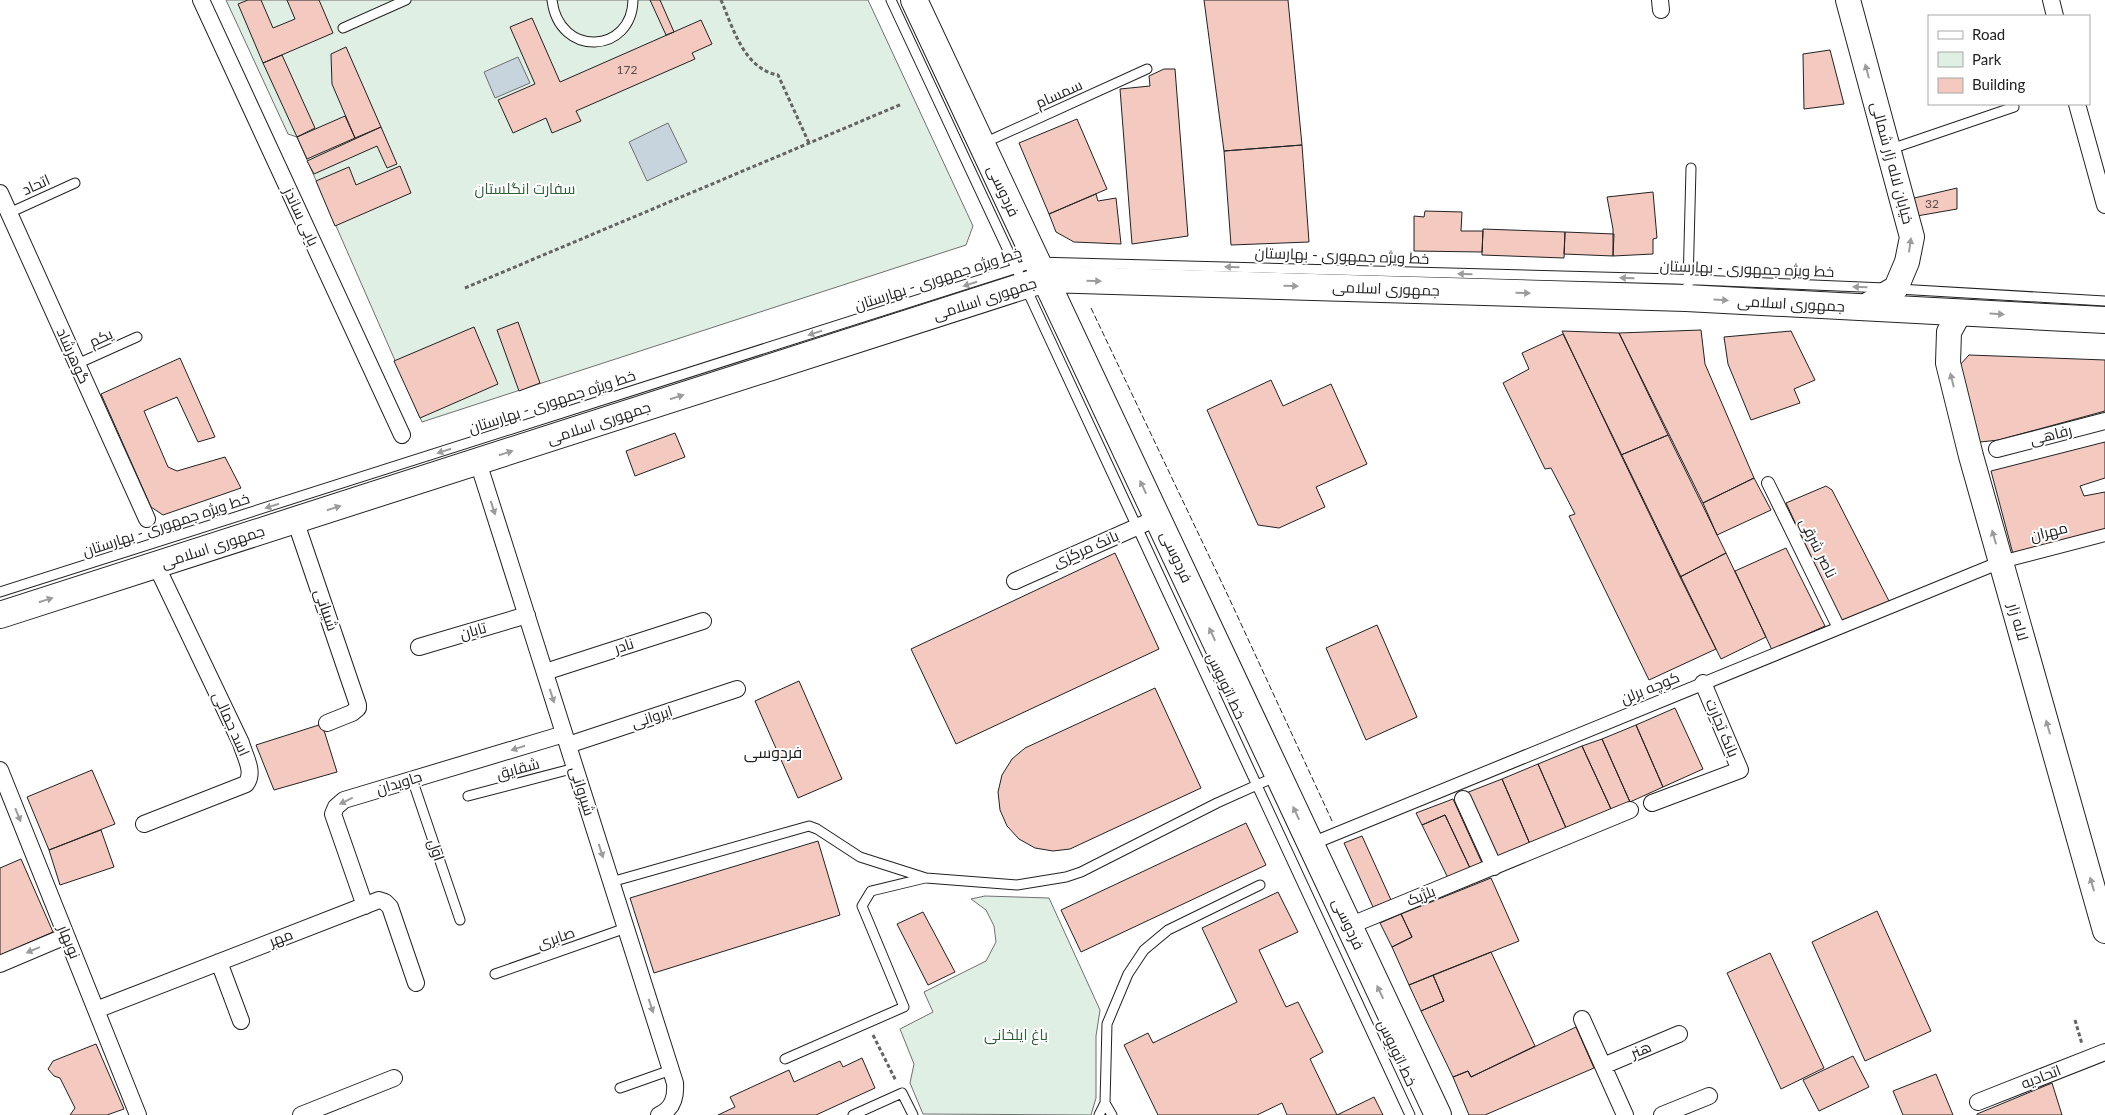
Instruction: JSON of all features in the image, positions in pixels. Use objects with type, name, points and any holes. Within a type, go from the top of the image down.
[{"type":"main road","name":"فردوسی","points":[[914,0],[981,144],[1031,274],[1267,781],[1310,844],[1438,1115]]},
{"type":"main road","name":"خیابان لاله زار شمالی","points":[[1848,0],[1912,237],[1907,262],[1896,288]]},
{"type":"main road","name":"جمهوری اسلامی","points":[[0,615],[478,462],[1031,274],[1687,289],[1864,307],[2105,320]]},
{"type":"main road","points":[[1864,307],[1896,288]]},
{"type":"main road","name":"لاله زار","points":[[1960,312],[1950,332],[1948,363],[2001,562],[2105,931]]},
{"type":"street","name":"بابی ساندز","points":[[201,0],[402,435]]},
{"type":"street","points":[[2051,0],[2055,15]]},
{"type":"street","points":[[2077,105],[2105,205]]},
{"type":"street","name":"گوهرشاد","points":[[0,193],[147,519]]},
{"type":"street","name":"رفاهی","points":[[1997,449],[2105,421]]},
{"type":"street","name":"شیروانی","points":[[478,462],[673,1076],[676,1091],[670,1107],[659,1115]]},
{"type":"street","name":"ناصر شرقی","points":[[1768,483],[1839,628]]},
{"type":"street","name":"شیبانی","points":[[295,520],[358,708],[327,723]]},
{"type":"street","name":"بانک مرکزی","points":[[1015,581],[1147,522]]},
{"type":"street","name":"مهران","points":[[2001,562],[2105,535]]},
{"type":"street","name":"کوچه برلن","points":[[1310,844],[2001,562]]},
{"type":"street","name":"اسد جمالی","points":[[144,824],[246,784],[250,779],[251,771],[236,734],[156,565]]},
{"type":"street","name":"تابان","points":[[419,647],[527,615]]},
{"type":"street","name":"نادر","points":[[545,672],[703,621]]},
{"type":"street","name":"بانک تجارت","points":[[1652,803],[1740,770],[1704,684]]},
{"type":"street","name":"ایروانی","points":[[566,739],[737,689]]},
{"type":"street","name":"جاویدان","points":[[365,906],[333,814],[336,807],[344,800],[566,739]]},
{"type":"street","name":"نوبهار","points":[[0,770],[138,1115]]},
{"type":"street","points":[[1463,800],[1494,867]]},
{"type":"street","name":"بلژیک","points":[[1349,926],[1494,867],[1514,864],[1630,810]]},
{"type":"street","name":"مهر","points":[[96,1010],[379,900],[385,902],[390,907],[416,983]]},
{"type":"street","points":[[0,964],[66,936]]},
{"type":"street","points":[[219,962],[241,1021]]},
{"type":"street","points":[[1582,1019],[1625,1115]]},
{"type":"street","name":"هنر","points":[[1603,1066],[1679,1034]]},
{"type":"street","name":"اتحادیه","points":[[1978,1102],[2105,1052]]},
{"type":"street","points":[[302,1115],[343,1108],[394,1078]]},
{"type":"street","points":[[1662,1115],[1709,1096]]},
{"type":"lane","points":[[343,28],[406,0]]},
{"type":"lane","points":[[548,0],[560,26],[569,35],[582,41],[595,42],[608,39],[620,32],[628,22],[633,9],[633,0]]},
{"type":"lane","points":[[552,0],[554,14]]},
{"type":"lane","name":"فردوسی","points":[[891,0],[1031,274]]},
{"type":"lane","name":"سمسام","points":[[981,144],[1147,69]]},
{"type":"lane","points":[[1888,150],[2014,107]]},
{"type":"lane","points":[[1687,289],[1691,168]]},
{"type":"lane","name":"اتحاد","points":[[9,213],[75,183]]},
{"type":"lane","name":"خط ویژه جمهوری - بهارستان","points":[[0,592],[1031,274]]},
{"type":"lane","name":"خط ویژه جمهوری - بهارستان","points":[[1687,289],[1896,288],[2105,301]]},
{"type":"lane","name":"یکم","points":[[77,364],[137,337]]},
{"type":"lane","name":"شقایق","points":[[468,796],[575,768]]},
{"type":"lane","name":"اول","points":[[412,780],[460,920]]},
{"type":"lane","points":[[611,882],[809,826],[817,829],[860,857],[926,878],[1017,885],[1066,878],[1267,781]]},
{"type":"lane","name":"خط اتوبوس","points":[[1267,781],[1410,1115]]},
{"type":"lane","points":[[785,1059],[904,1006],[862,906],[871,890],[926,878]]},
{"type":"lane","points":[[1099,1115],[1105,1103],[1107,1024],[1128,974],[1144,950],[1168,930],[1260,885]]},
{"type":"lane","name":"صابری","points":[[495,974],[626,928]]},
{"type":"lane","points":[[620,1088],[673,1076]]},
{"type":"lane","points":[[853,1115],[902,1093],[913,1115]]},
{"type":"lane","points":[[1105,1103],[1112,1115]]},
{"type":"path","points":[[721,0],[743,50],[765,73],[778,75],[809,143]]},
{"type":"path","points":[[465,288],[902,104]]},
{"type":"path","points":[[2076,1020],[2086,1059]]},
{"type":"path","points":[[867,1024],[902,1093]]},
{"type":"green space","name":"سفارت انگلستان","points":[[226,0],[868,0],[973,226],[966,245],[422,422],[297,137],[288,134]]},
{"type":"green space","name":"باغ ایلخانی","points":[[985,896],[1049,898],[1100,1010],[1096,1036],[1096,1098],[1091,1115],[923,1114],[910,1083],[914,1064],[900,1029],[933,1012],[924,992],[986,961],[996,942],[994,926],[986,910],[971,899]]},
{"type":"shaded area","points":[[518,57],[530,83],[495,98],[484,72]]},
{"type":"shaded area","points":[[668,123],[687,162],[647,181],[629,142]]},
{"type":"building","points":[[248,0],[261,0],[273,28],[295,19],[287,0],[319,0],[333,33],[263,63],[238,4]]},
{"type":"building","points":[[650,0],[660,0],[674,32],[666,35]]},
{"type":"building","points":[[1204,0],[1288,0],[1302,145],[1224,151]]},
{"type":"building","points":[[532,18],[560,82],[701,20],[712,44],[692,53],[695,59],[576,111],[581,121],[552,133],[546,118],[513,133],[498,100],[535,84],[510,27]]},
{"type":"building","points":[[346,47],[381,127],[355,138],[332,84],[331,54]]},
{"type":"building","points":[[1830,50],[1844,104],[1804,109],[1803,54]]},
{"type":"building","points":[[282,55],[315,128],[297,137],[263,63]]},
{"type":"building","points":[[1164,69],[1175,69],[1188,236],[1132,244],[1120,89],[1150,86],[1149,76]]},
{"type":"building","points":[[345,116],[355,138],[307,159],[297,137]]},
{"type":"building","points":[[1077,119],[1107,189],[1049,214],[1019,143]]},
{"type":"building","points":[[381,127],[397,164],[387,168],[377,146],[314,174],[307,161]]},
{"type":"building","points":[[1302,145],[1309,242],[1231,245],[1224,151]]},
{"type":"building","points":[[400,166],[411,193],[335,226],[316,181],[349,167],[356,185]]},
{"type":"building","points":[[1957,188],[1957,209],[1911,217],[1910,199]]},
{"type":"building","points":[[1653,192],[1657,238],[1653,239],[1653,254],[1613,256],[1613,229],[1607,197]]},
{"type":"building","points":[[1096,194],[1098,201],[1116,198],[1121,244],[1074,242],[1056,232],[1049,214]]},
{"type":"building","points":[[1425,211],[1462,212],[1461,231],[1483,231],[1482,252],[1414,251],[1414,216],[1424,217]]},
{"type":"building","points":[[1483,229],[1565,232],[1564,258],[1482,255]]},
{"type":"building","points":[[1565,232],[1614,234],[1613,256],[1564,254]]},
{"type":"building","points":[[518,322],[540,383],[519,391],[497,330]]},
{"type":"building","points":[[474,327],[498,384],[420,418],[394,361]]},
{"type":"building","points":[[1701,330],[1705,364],[1754,478],[1703,503],[1619,333]]},
{"type":"building","points":[[1562,331],[1619,333],[1668,435],[1621,455]]},
{"type":"building","points":[[1791,331],[1815,380],[1794,389],[1800,403],[1751,420],[1728,364],[1724,337]]},
{"type":"building","points":[[1563,334],[1716,649],[1649,680],[1569,516],[1575,514],[1551,468],[1545,469],[1503,383],[1529,369],[1522,353]]},
{"type":"building","points":[[1969,355],[2105,360],[2105,411],[1999,440],[1980,442],[1958,367]]},
{"type":"building","points":[[180,358],[215,437],[198,442],[177,397],[144,411],[168,467],[177,471],[225,457],[241,488],[163,515],[151,507],[101,394]]},
{"type":"building","points":[[1271,380],[1283,406],[1331,384],[1367,464],[1316,487],[1325,507],[1279,528],[1258,525],[1207,410]]},
{"type":"building","points":[[675,433],[685,457],[635,476],[626,451]]},
{"type":"building","points":[[1668,435],[1726,553],[1680,577],[1621,455]]},
{"type":"building","points":[[2105,442],[2105,478],[2080,486],[2084,496],[2105,492],[2105,530],[2013,554],[1991,471]]},
{"type":"building","points":[[1754,478],[1771,510],[1717,535],[1703,503]]},
{"type":"building","points":[[1826,486],[1832,490],[1890,603],[1842,623],[1786,503]]},
{"type":"building","points":[[1786,548],[1825,626],[1772,650],[1735,571]]},
{"type":"building","points":[[1115,553],[1159,649],[956,744],[911,649]]},
{"type":"building","points":[[1726,553],[1766,637],[1721,659],[1680,577]]},
{"type":"building","points":[[1377,625],[1417,717],[1366,740],[1326,648]]},
{"type":"building","points":[[799,681],[842,779],[798,798],[755,701]]},
{"type":"building","points":[[1155,688],[1201,788],[1070,849],[1053,851],[1035,848],[1019,839],[1007,826],[1000,810],[998,792],[1002,775],[1012,759],[1025,748]]},
{"type":"building","points":[[1675,708],[1703,769],[1663,787],[1636,725]]},
{"type":"building","points":[[322,724],[337,772],[274,790],[256,745]]},
{"type":"building","points":[[1636,725],[1663,787],[1630,802],[1602,739]]},
{"type":"building","points":[[1602,739],[1630,802],[1611,809],[1582,746]]},
{"type":"building","points":[[1582,746],[1611,809],[1566,828],[1538,764]]},
{"type":"building","points":[[1538,764],[1566,828],[1530,844],[1502,779]]},
{"type":"building","points":[[92,770],[115,824],[49,850],[27,797]]},
{"type":"building","points":[[1502,779],[1530,844],[1497,858],[1466,793]]},
{"type":"building","points":[[1453,799],[1482,863],[1470,868],[1445,815],[1422,825],[1416,813]]},
{"type":"building","points":[[1445,815],[1470,868],[1448,878],[1422,825]]},
{"type":"building","points":[[1246,823],[1266,865],[1081,952],[1061,910]]},
{"type":"building","points":[[101,830],[114,867],[60,885],[49,850]]},
{"type":"building","points":[[1362,836],[1391,900],[1373,907],[1344,843]]},
{"type":"building","points":[[818,841],[840,915],[654,973],[630,898]]},
{"type":"building","points":[[21,859],[53,932],[0,955],[0,868]]},
{"type":"building","points":[[1491,878],[1519,941],[1409,985],[1392,947],[1412,937],[1401,914]]},
{"type":"building","points":[[1278,892],[1298,932],[1259,950],[1286,1007],[1298,1002],[1323,1052],[1310,1059],[1337,1115],[1287,1115],[1282,1103],[1257,1115],[1158,1115],[1124,1045],[1148,1033],[1153,1043],[1237,1002],[1202,928]]},
{"type":"building","points":[[1877,911],[1931,1031],[1865,1061],[1812,942]]},
{"type":"building","points":[[923,912],[955,972],[928,985],[897,924]]},
{"type":"building","points":[[1401,914],[1412,937],[1392,947],[1380,923]]},
{"type":"building","points":[[1491,952],[1535,1046],[1471,1077],[1468,1071],[1453,1077],[1421,1011],[1444,1001],[1433,975]]},
{"type":"building","points":[[1770,953],[1824,1068],[1781,1089],[1727,973]]},
{"type":"building","points":[[1433,975],[1444,1001],[1421,1011],[1409,985]]},
{"type":"building","points":[[1576,1027],[1594,1068],[1485,1115],[1469,1115],[1453,1077],[1468,1071],[1471,1077]]},
{"type":"building","points":[[96,1044],[124,1109],[107,1115],[70,1115],[75,1108],[60,1078],[54,1076],[48,1069],[53,1061]]},
{"type":"building","points":[[1853,1056],[1869,1087],[1819,1111],[1803,1080]]},
{"type":"building","points":[[862,1058],[875,1088],[816,1115],[718,1115],[735,1107],[730,1097],[789,1070],[794,1082],[840,1061],[843,1067]]},
{"type":"building","points":[[1936,1074],[1953,1115],[1903,1115],[1893,1091]]},
{"type":"building","points":[[2052,1083],[2062,1115],[1977,1115],[1977,1114]]},
{"type":"building","points":[[1374,1097],[1383,1115],[1337,1115]]},
{"type":"fence","points":[[1091,308],[1230,600],[1333,823]]},
{"type":"district","name":"فردوسی","points":[[773,752]]}]
